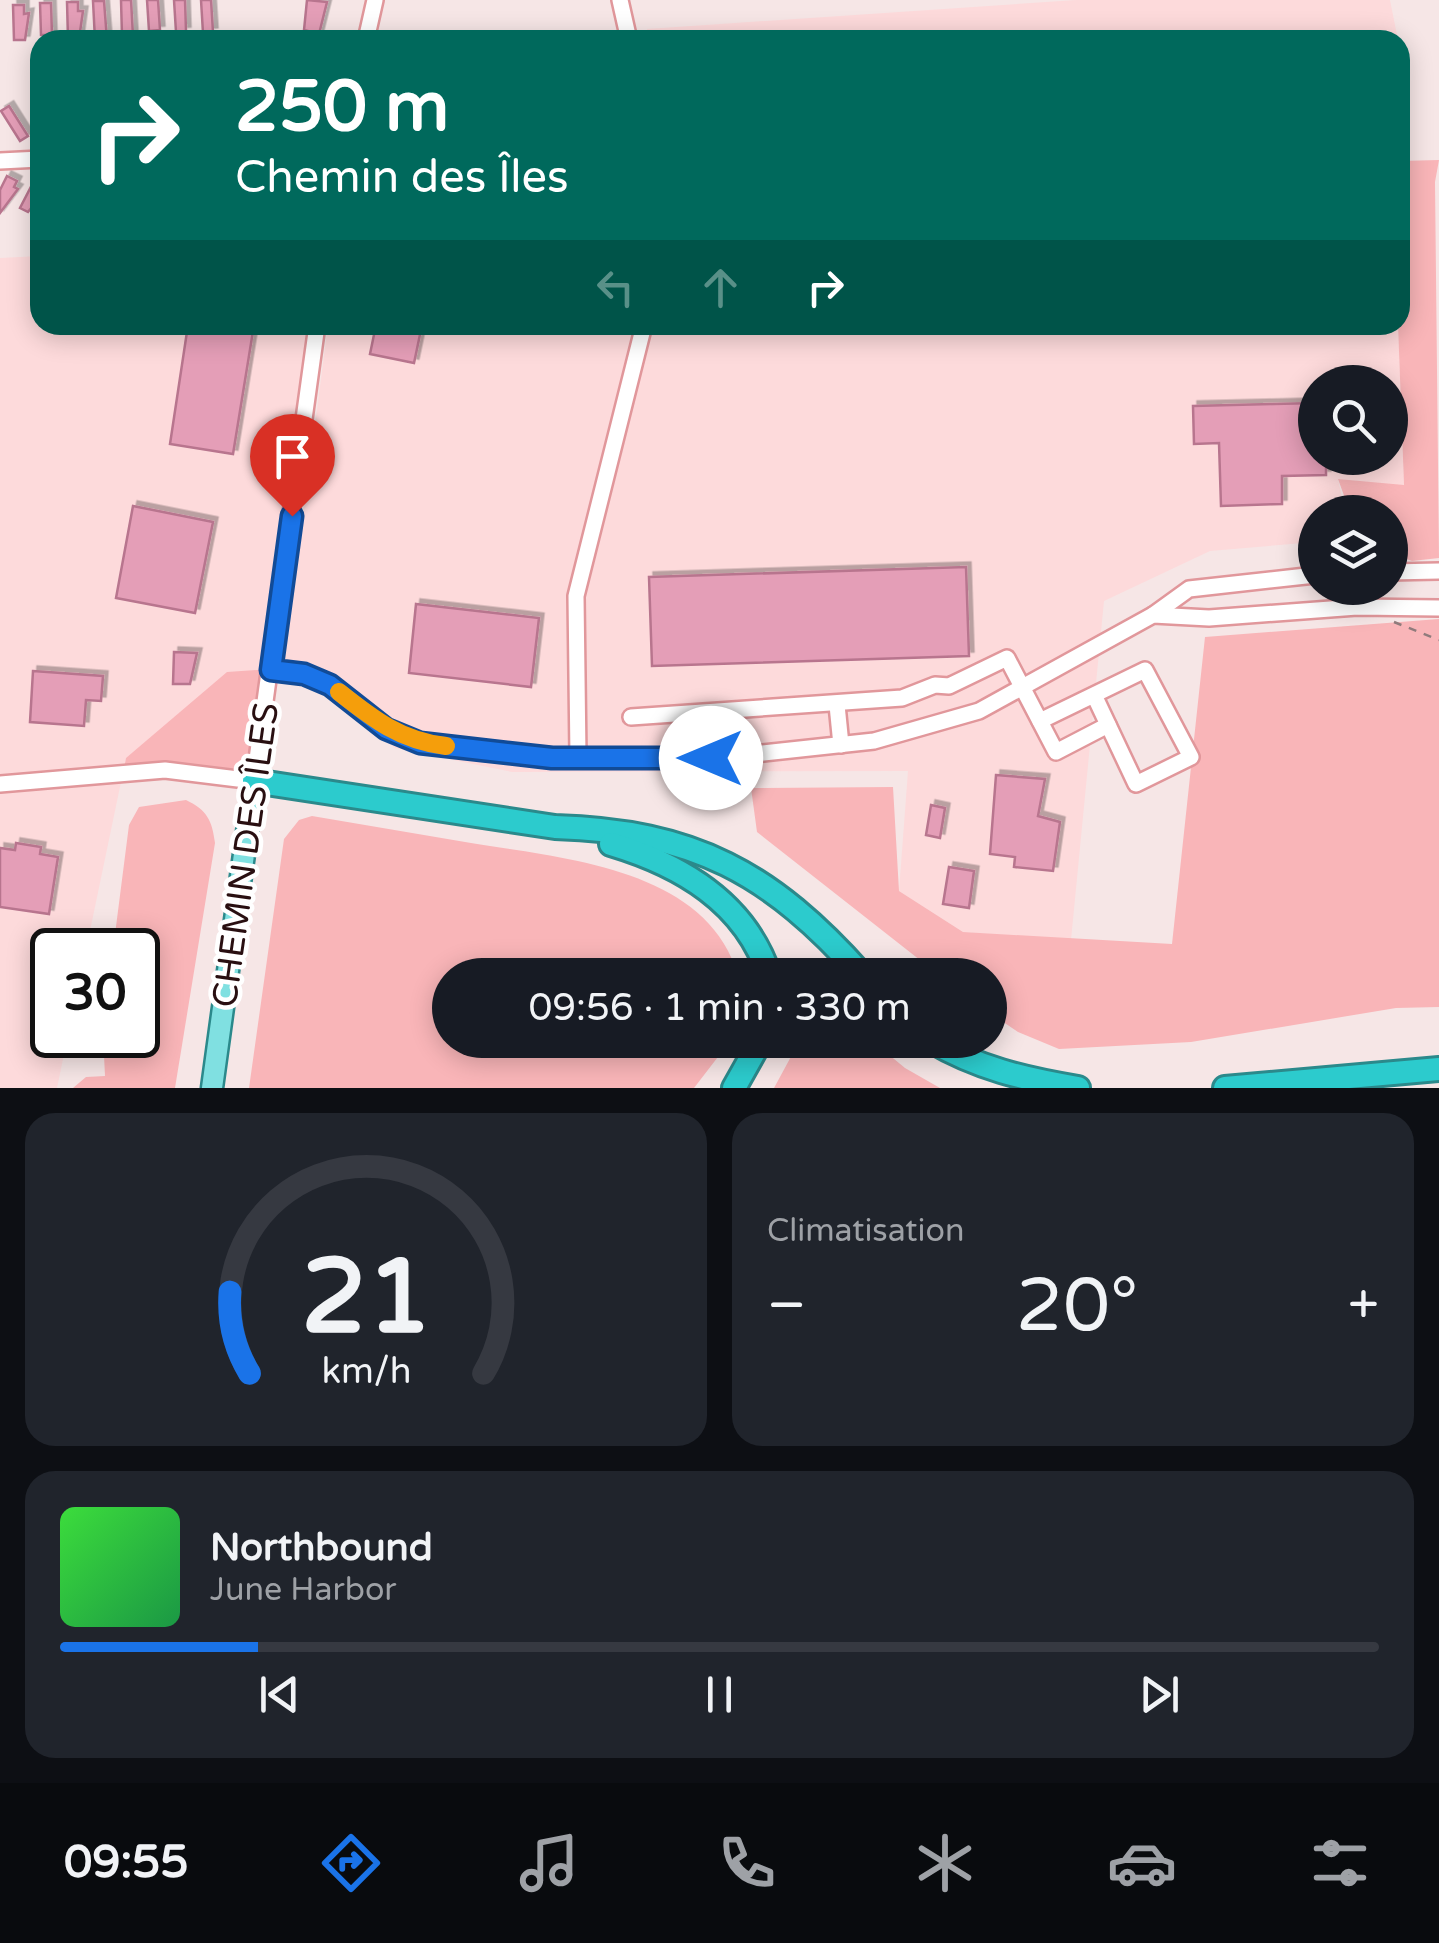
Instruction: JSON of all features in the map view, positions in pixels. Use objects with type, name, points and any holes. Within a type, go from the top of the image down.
[{"type":"highway","points":[[254,781],[648,838],[710,856],[761,880],[801,910],[846,958]]},
{"type":"highway","points":[[555,827],[636,851],[714,893],[741,920],[764,958]]},
{"type":"highway","points":[[734,1088],[752,1058]]},
{"type":"highway","points":[[962,1058],[1017,1078],[1078,1088]]},
{"type":"highway","points":[[1224,1088],[1439,1072]]},
{"type":"highway","points":[[1360,1088],[1439,1072]]},
{"type":"main road","name":"CHEMIN DES ÎLES","points":[[212,1088],[254,781]]},
{"type":"street","points":[[368,30],[375,0]]},
{"type":"street","points":[[620,0],[627,30]]},
{"type":"street","points":[[0,161],[30,160]]},
{"type":"street","name":"CHEMIN DES ÎLES","points":[[254,781],[317,335]]},
{"type":"street","points":[[578,758],[576,596],[641,335]]},
{"type":"street","points":[[1408,572],[1439,571]]},
{"type":"street","points":[[271,670],[304,674],[330,685],[386,729],[420,743],[578,758],[711,758],[874,741],[980,711],[1152,615],[1189,589],[1298,577]]},
{"type":"street","points":[[1152,615],[1209,618],[1357,607],[1439,608]]},
{"type":"street","points":[[631,717],[902,698],[935,684],[949,686],[1007,658],[1056,752],[1108,725]]},
{"type":"street","points":[[1040,721],[1094,694],[1145,670],[1191,757],[1136,784],[1094,694]]},
{"type":"street","points":[[949,686],[950,720]]},
{"type":"street","points":[[838,705],[842,744]]},
{"type":"street","points":[[711,758],[713,712]]},
{"type":"street","points":[[0,784],[164,770],[254,781]]},
{"type":"path","points":[[1390,620],[1439,640]]},
{"type":"shaded area","points":[[1076,0],[1390,0],[1396,30],[647,30]]},
{"type":"shaded area","points":[[1439,160],[1435,182],[1439,558],[1412,561],[1408,560],[1408,495],[1344,495],[1338,479],[1404,485],[1404,475],[1408,475],[1408,365],[1400,365],[1398,335],[1410,335],[1410,161]]},
{"type":"shaded area","points":[[30,256],[30,335],[308,335],[271,669],[126,758],[91,928],[30,928],[30,1058],[63,1058],[57,1088],[0,1088],[0,258]]},
{"type":"shaded area","points":[[327,335],[1398,335],[1399,365],[1298,365],[1298,475],[1404,475],[1404,486],[1338,479],[1341,495],[1298,495],[1298,543],[1210,551],[1104,601],[1071,940],[963,932],[899,891],[908,771],[512,772],[395,748],[284,663]]},
{"type":"shaded area","points":[[1439,619],[1439,1007],[1396,1008],[1191,1042],[1059,1049],[1007,1025],[1007,958],[917,958],[757,832],[751,788],[893,787],[899,891],[963,932],[1172,944],[1205,637]]},
{"type":"shaded area","points":[[271,669],[254,781],[123,774],[126,758],[227,672]]},
{"type":"shaded area","points":[[186,800],[207,817],[215,843],[175,1088],[73,1088],[86,1077],[105,1076],[104,1058],[160,1058],[160,928],[116,928],[129,825],[139,807]]},
{"type":"shaded area","points":[[312,816],[547,855],[627,874],[664,890],[696,911],[721,939],[730,958],[432,958],[432,1058],[717,1058],[694,1088],[249,1088],[284,839],[299,820]]},
{"type":"shaded area","points":[[790,1058],[893,1058],[940,1088],[774,1088]]},
{"type":"building","points":[[121,0],[131,0],[133,30],[122,30]]},
{"type":"building","points":[[147,0],[158,0],[160,30],[149,30]]},
{"type":"building","points":[[174,0],[185,0],[186,30],[176,30]]},
{"type":"building","points":[[201,0],[211,0],[213,30],[203,30]]},
{"type":"building","points":[[307,0],[327,2],[320,30],[304,30]]},
{"type":"building","points":[[93,1],[104,1],[106,30],[94,30]]},
{"type":"building","points":[[67,2],[78,2],[78,11],[83,11],[80,30],[68,30]]},
{"type":"building","points":[[40,3],[51,3],[52,30],[41,30]]},
{"type":"building","points":[[13,5],[24,5],[24,14],[29,13],[25,40],[14,40]]},
{"type":"building","points":[[9,106],[28,136],[20,141],[1,111]]},
{"type":"building","points":[[7,176],[17,181],[14,187],[18,189],[0,213],[0,190]]},
{"type":"building","points":[[30,189],[30,210],[20,208]]},
{"type":"building","points":[[186,335],[252,335],[233,454],[170,444]]},
{"type":"building","points":[[374,335],[420,335],[414,363],[370,354]]},
{"type":"building","points":[[1298,403],[1298,475],[1326,475],[1282,476],[1282,504],[1221,506],[1219,443],[1194,444],[1193,406]]},
{"type":"building","points":[[133,506],[213,522],[195,613],[116,598]]},
{"type":"building","points":[[966,567],[969,656],[652,666],[649,577]]},
{"type":"building","points":[[416,604],[539,618],[531,687],[409,673]]},
{"type":"building","points":[[174,652],[197,653],[190,684],[173,684]]},
{"type":"building","points":[[33,671],[103,676],[101,701],[86,700],[84,726],[30,722]]},
{"type":"building","points":[[996,775],[1045,779],[1038,816],[1060,822],[1053,871],[1014,867],[1015,857],[990,854]]},
{"type":"building","points":[[931,805],[945,808],[940,838],[926,835]]},
{"type":"building","points":[[16,843],[41,847],[40,854],[58,857],[49,914],[0,907],[0,848],[15,850]]},
{"type":"building","points":[[949,867],[974,871],[969,908],[943,904]]},
{"type":"slow traffic","points":[[339,692],[386,729],[420,743],[446,746]]},
{"type":"route","points":[[292,516],[271,670],[304,674],[330,685],[386,729],[420,743],[552,758],[711,758]]}]
